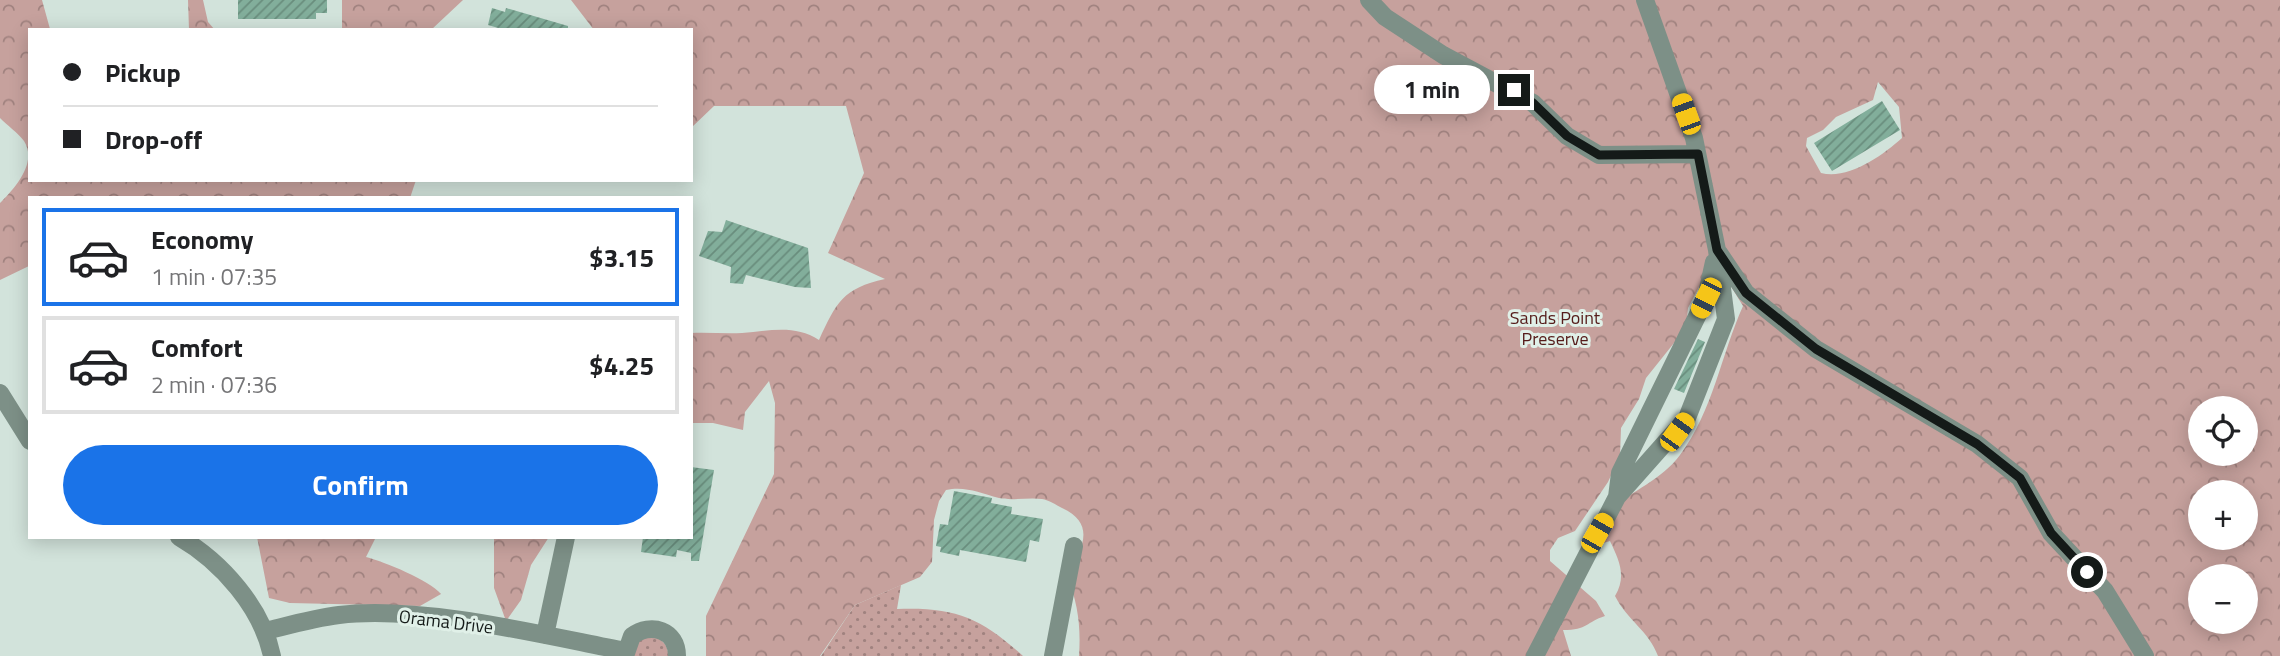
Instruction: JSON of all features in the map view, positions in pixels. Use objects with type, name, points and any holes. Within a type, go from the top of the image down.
[{"type":"street","points":[[1368,0],[1385,16],[1443,55],[1533,103],[1567,136],[1599,155],[1698,154]]},
{"type":"street","points":[[1535,656],[1618,497],[1687,418],[1726,319],[1717,250],[1698,154],[1645,0]]},
{"type":"street","points":[[1618,497],[1620,473],[1706,298],[1717,250]]},
{"type":"street","points":[[1717,250],[1746,293],[1816,349],[1977,444],[2020,478],[2051,533],[2105,591],[2145,656]]},
{"type":"street","points":[[0,393],[28,438]]},
{"type":"street","points":[[181,539],[228,578],[266,631],[272,656]]},
{"type":"street","points":[[545,635],[566,539]]},
{"type":"street","points":[[1053,656],[1074,546]]},
{"type":"street","name":"Orama Drive","points":[[266,631],[339,615],[434,618],[545,635],[625,653],[627,643],[639,631],[655,629],[670,636],[677,656]]},
{"type":"green space","points":[[0,0],[42,0],[50,28],[28,28],[28,149],[16,132],[0,118]]},
{"type":"green space","points":[[188,0],[203,0],[208,22],[213,28],[189,28]]},
{"type":"green space","points":[[342,0],[463,0],[433,28],[342,28]]},
{"type":"green space","name":"Sands Point Preserve","points":[[571,0],[2280,0],[2280,656],[1658,656],[1649,639],[1615,596],[1621,575],[1619,561],[1610,541],[1581,550],[1598,520],[1655,479],[1680,455],[1701,420],[1743,306],[1727,280],[1699,287],[1688,308],[1686,328],[1646,378],[1639,399],[1621,428],[1620,456],[1608,482],[1575,531],[1558,538],[1550,550],[1550,561],[1596,601],[1605,616],[1582,627],[1563,630],[1571,656],[1079,656],[1078,615],[1067,575],[1081,547],[1083,530],[1080,522],[1073,514],[1045,500],[1004,499],[960,489],[946,490],[939,501],[934,520],[932,562],[920,577],[855,605],[820,656],[706,656],[706,616],[774,474],[775,403],[769,381],[745,412],[743,430],[713,423],[693,423],[693,333],[791,330],[819,340],[843,299],[859,287],[885,279],[828,253],[864,173],[846,106],[714,106],[693,126],[693,28],[592,28]],"holes":[[[1878,82],[1899,107],[1902,138],[1875,159],[1853,170],[1821,173],[1806,146],[1807,138],[1823,130],[1836,117],[1873,100]]]},
{"type":"green space","points":[[28,158],[28,182],[415,182],[411,196],[28,196],[28,266],[0,280],[0,203],[12,190],[26,167]]},
{"type":"green space","points":[[257,539],[375,539],[366,557],[417,577],[441,594],[420,606],[290,603],[269,598]]},
{"type":"green space","points":[[494,539],[548,539],[531,565],[521,600],[506,621],[494,588]]},
{"type":"green space","points":[[901,585],[897,609],[935,610],[966,617],[980,623],[1023,656],[821,656],[855,605]]},
{"type":"green space","points":[[648,636],[663,642],[669,656],[633,656],[637,642]]},
{"type":"building","points":[[238,0],[327,0],[327,13],[316,13],[316,19],[238,19]]},
{"type":"building","points":[[492,8],[505,12],[506,8],[568,28],[498,28],[488,25]]},
{"type":"building","points":[[1882,101],[1900,130],[1832,171],[1814,143]]},
{"type":"building","points":[[726,220],[808,248],[811,288],[795,287],[746,275],[743,284],[730,283],[731,267],[699,256],[708,231],[722,232]]},
{"type":"building","points":[[1698,339],[1705,342],[1684,393],[1674,389]]},
{"type":"building","points":[[693,467],[714,470],[699,561],[691,561],[691,553],[677,550],[676,557],[641,552],[643,539],[693,539]]},
{"type":"building","points":[[954,491],[992,498],[991,503],[1012,507],[1011,514],[1043,519],[1039,542],[1030,540],[1026,562],[960,550],[959,556],[940,552],[941,547],[936,546],[940,524],[948,525]]},
{"type":"route","points":[[1514,90],[1533,103],[1567,136],[1599,155],[1698,154],[1717,250],[1746,293],[1816,349],[1977,444],[2020,478],[2051,533],[2087,572]]}]
